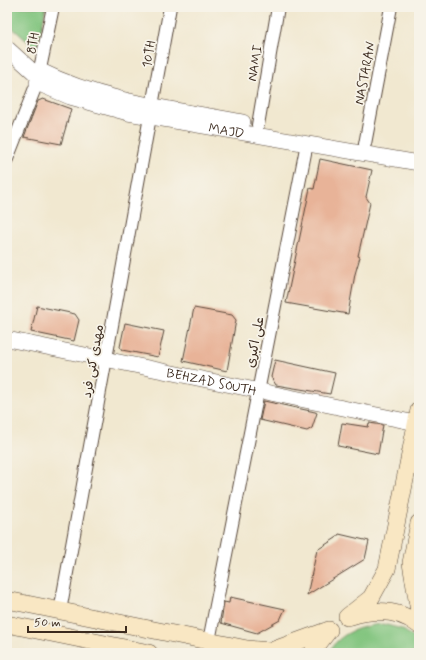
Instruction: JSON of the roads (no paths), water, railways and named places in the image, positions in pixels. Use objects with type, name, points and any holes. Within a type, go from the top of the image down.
[{"type":"main road","points":[[7,600],[247,649],[271,651],[329,630],[371,598],[387,569],[418,417]]},
{"type":"main road","points":[[419,523],[411,563],[419,611]]},
{"type":"main road","points":[[347,617],[368,611],[391,612],[412,619],[419,625]]},
{"type":"main road","points":[[7,624],[149,653]]},
{"type":"main road","points":[[313,653],[315,648],[329,630]]},
{"type":"street","name":"8TH","points":[[7,160],[39,77],[53,7]]},
{"type":"street","name":"10TH","points":[[151,111],[170,7]]},
{"type":"street","name":"NAMI","points":[[257,130],[278,7]]},
{"type":"street","name":"NASTARAN","points":[[364,149],[391,7]]},
{"type":"street","name":"MAJD","points":[[7,48],[39,77],[82,88],[151,111],[364,149],[419,162]]},
{"type":"street","name":"مهدی کنی فرد","points":[[60,611],[151,111]]},
{"type":"street","name":"علی اکبری","points":[[209,641],[308,139]]},
{"type":"street","name":"MAJD","points":[[364,149],[419,154]]},
{"type":"street","name":"BEHZAD SOUTH","points":[[7,339],[259,390],[418,417]]}]
